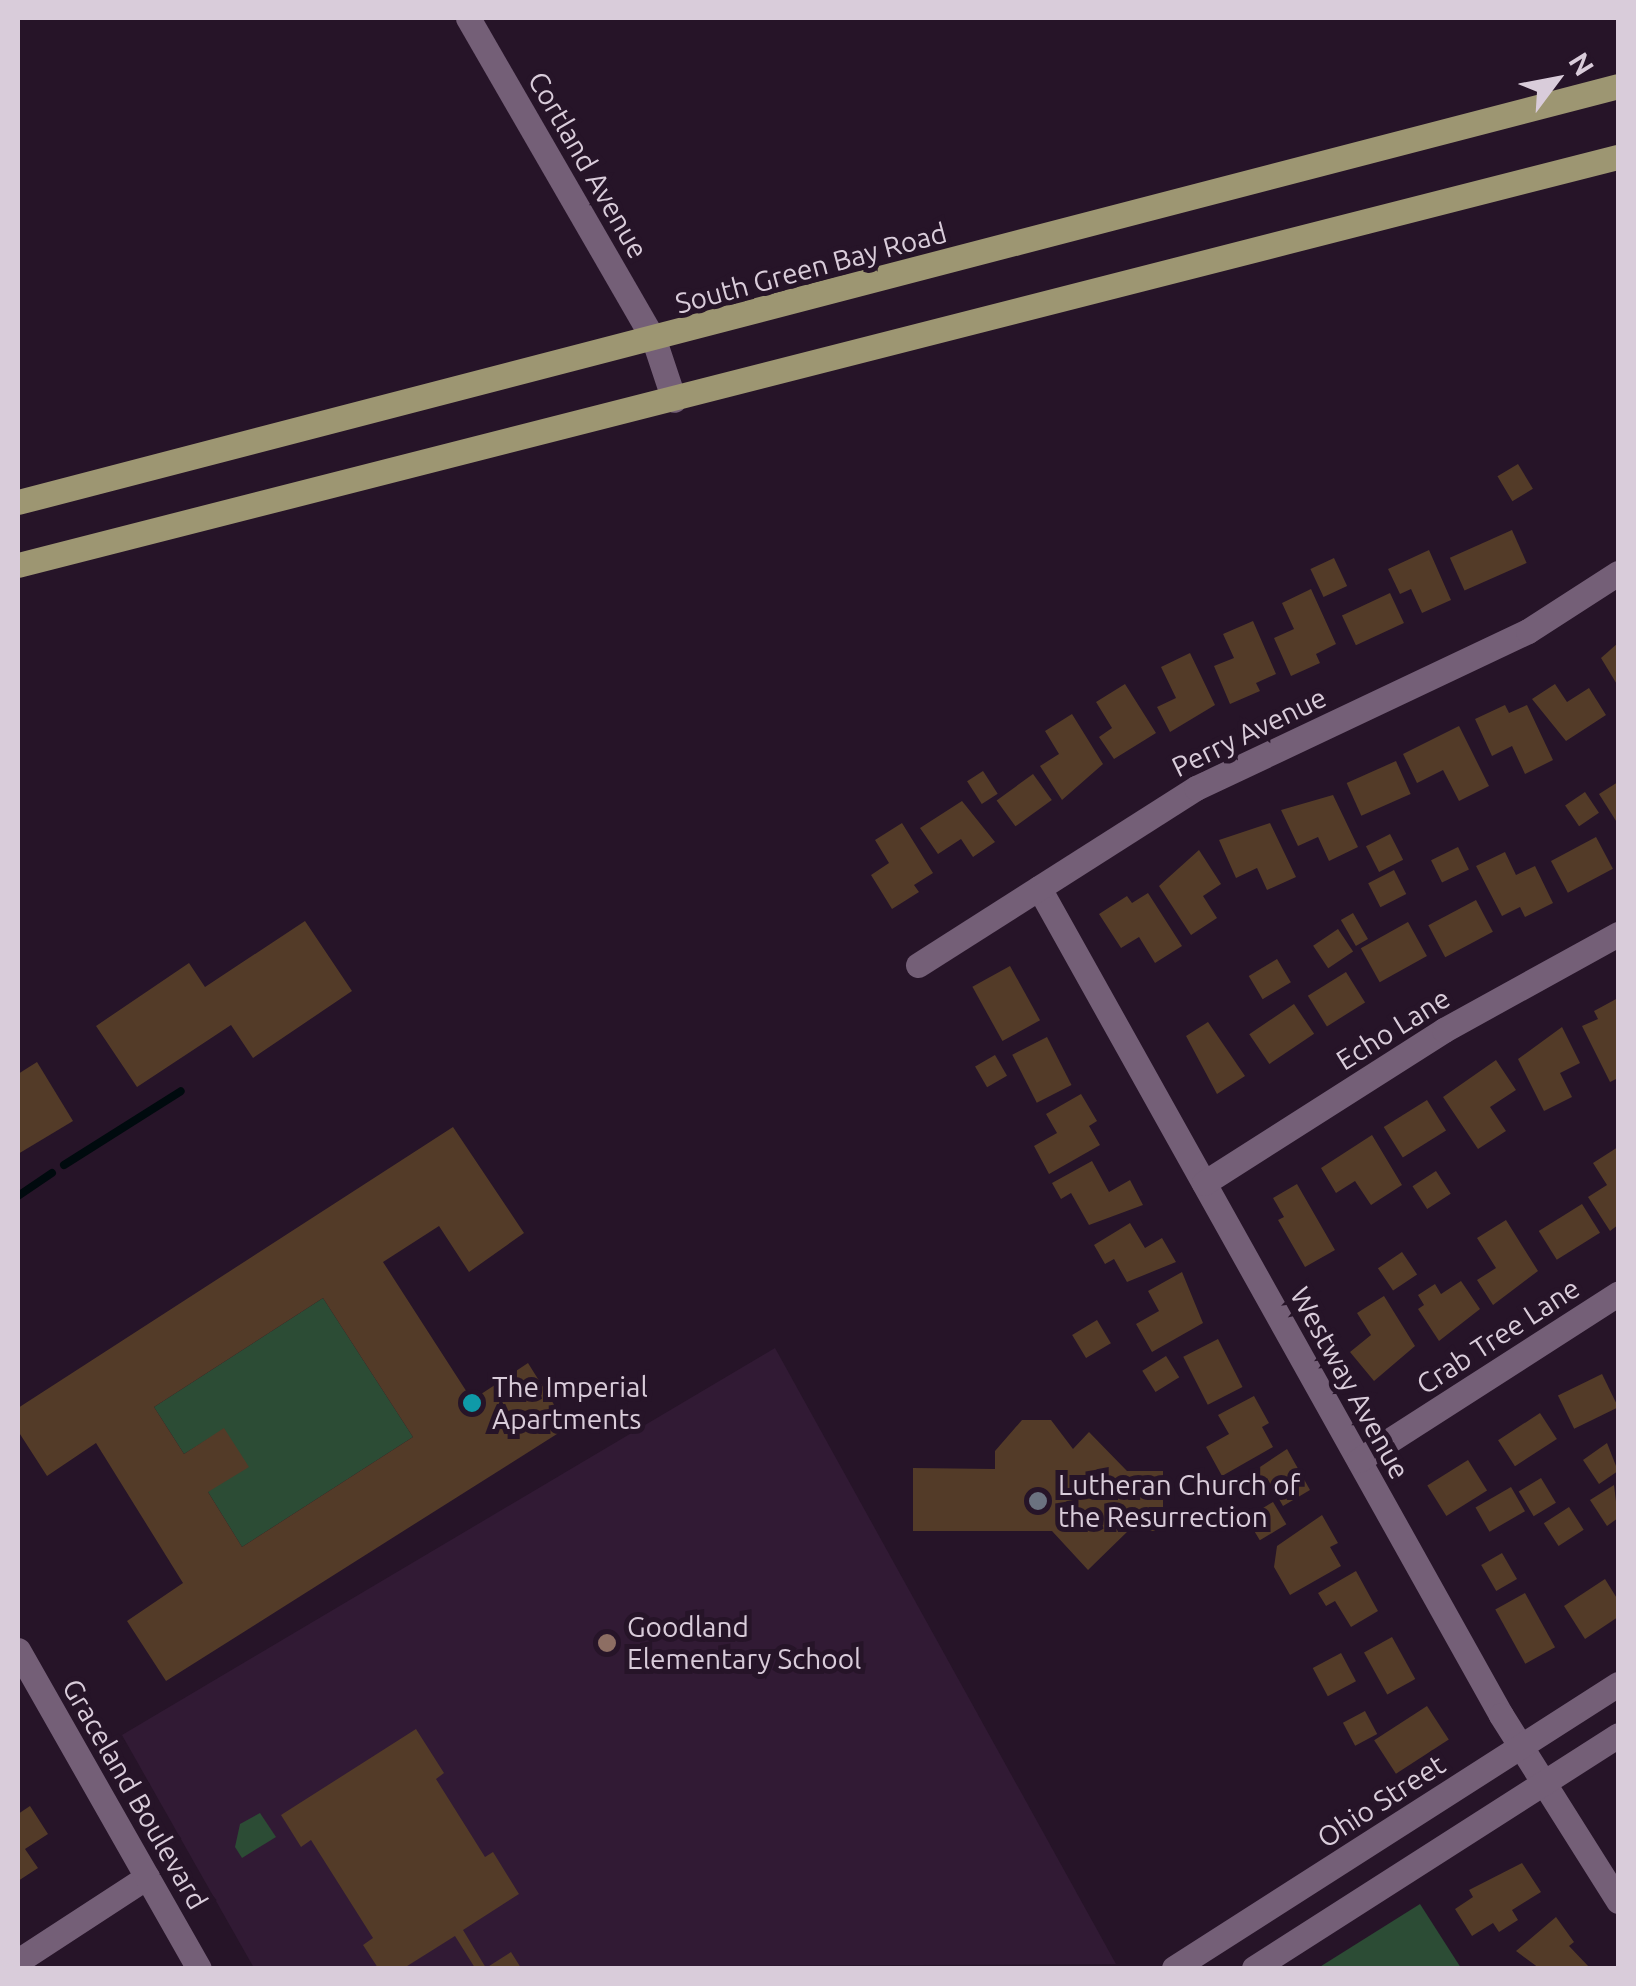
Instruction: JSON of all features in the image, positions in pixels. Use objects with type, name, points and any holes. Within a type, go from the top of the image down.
[{"type":"main road","name":"South Green Bay Road","points":[[18,502],[654,340],[1618,86]]},
{"type":"main road","points":[[18,564],[1618,157]]},
{"type":"street","name":"Cortland Avenue","points":[[468,18],[654,340],[674,400]]},
{"type":"street","name":"Perry Avenue","points":[[918,965],[1196,788],[1528,631],[1618,573]]},
{"type":"street","name":"Westway Avenue","points":[[1040,888],[1521,1747],[1618,1901]]},
{"type":"street","name":"Echo Lane","points":[[1204,1183],[1444,1030],[1618,934]]},
{"type":"street","name":"Crab Tree Lane","points":[[1359,1460],[1618,1294]]},
{"type":"street","name":"Graceland Boulevard","points":[[18,1650],[200,1968]]},
{"type":"street","name":"Ohio Street","points":[[1174,1968],[1618,1684]]},
{"type":"street","points":[[1254,1968],[1618,1735]]},
{"type":"street","points":[[18,1960],[147,1877]]},
{"type":"shaded area","name":"Goodland Elementary School","points":[[775,1348],[1116,1964],[254,1968],[122,1735]]},
{"type":"green space","points":[[323,1298],[413,1437],[242,1547],[208,1492],[224,1429],[184,1454],[154,1407]]},
{"type":"green space","points":[[260,1813],[276,1837],[242,1858],[235,1847],[240,1824]]},
{"type":"green space","points":[[1420,1904],[1461,1968],[1318,1968]]},
{"type":"building","points":[[1518,464],[1533,489],[1512,501],[1497,476]]},
{"type":"building","points":[[1512,530],[1527,563],[1465,591],[1450,558]]},
{"type":"building","points":[[1429,550],[1451,600],[1422,613],[1411,589],[1400,594],[1388,569]]},
{"type":"building","points":[[1334,558],[1347,586],[1324,597],[1310,569]]},
{"type":"building","points":[[1311,589],[1336,644],[1316,654],[1320,663],[1291,676],[1274,638],[1294,629],[1282,603]]},
{"type":"building","points":[[1390,593],[1404,623],[1356,645],[1342,615]]},
{"type":"building","points":[[1253,621],[1276,674],[1256,683],[1260,691],[1230,704],[1214,666],[1234,658],[1223,634]]},
{"type":"building","points":[[1618,643],[1618,686],[1601,658]]},
{"type":"building","points":[[1190,653],[1215,705],[1170,732],[1157,707],[1176,698],[1161,667]]},
{"type":"building","points":[[1125,684],[1156,733],[1114,759],[1099,737],[1112,728],[1096,702]]},
{"type":"building","points":[[1555,684],[1567,702],[1589,688],[1606,715],[1566,741],[1532,699]]},
{"type":"building","points":[[1505,705],[1509,713],[1527,705],[1553,760],[1525,774],[1512,746],[1492,756],[1475,719]]},
{"type":"building","points":[[1072,714],[1103,764],[1062,800],[1040,766],[1059,754],[1045,731]]},
{"type":"building","points":[[1459,726],[1489,786],[1459,801],[1443,770],[1417,783],[1403,754]]},
{"type":"building","points":[[1396,761],[1411,794],[1361,816],[1347,783]]},
{"type":"building","points":[[983,771],[998,794],[982,804],[967,781]]},
{"type":"building","points":[[1033,774],[1052,800],[1015,826],[997,800]]},
{"type":"building","points":[[1618,782],[1618,824],[1599,794]]},
{"type":"building","points":[[1585,792],[1599,813],[1579,826],[1565,805]]},
{"type":"building","points":[[1333,795],[1358,847],[1329,861],[1318,837],[1298,846],[1281,810]]},
{"type":"building","points":[[962,801],[995,842],[973,857],[961,839],[938,854],[920,828]]},
{"type":"building","points":[[902,823],[933,873],[914,885],[919,892],[892,909],[871,875],[889,863],[875,840]]},
{"type":"building","points":[[1270,823],[1296,877],[1267,890],[1257,868],[1236,878],[1219,840]]},
{"type":"building","points":[[1390,834],[1403,860],[1379,872],[1366,846]]},
{"type":"building","points":[[1596,837],[1613,869],[1568,893],[1551,861]]},
{"type":"building","points":[[1458,847],[1469,869],[1442,883],[1431,860]]},
{"type":"building","points":[[1199,850],[1221,884],[1203,896],[1217,918],[1191,935],[1159,886]]},
{"type":"building","points":[[1505,852],[1516,875],[1535,866],[1553,903],[1525,917],[1520,907],[1502,916],[1476,866]]},
{"type":"building","points":[[1394,870],[1406,894],[1380,907],[1368,883]]},
{"type":"building","points":[[1148,893],[1182,946],[1155,963],[1139,937],[1121,948],[1099,914],[1127,896],[1132,903]]},
{"type":"building","points":[[1476,900],[1493,932],[1445,957],[1428,925]]},
{"type":"building","points":[[1353,913],[1368,939],[1356,946],[1341,920]]},
{"type":"building","points":[[305,921],[352,991],[253,1058],[231,1025],[137,1087],[96,1026],[189,963],[205,987]]},
{"type":"building","points":[[1408,922],[1427,956],[1380,982],[1361,948]]},
{"type":"building","points":[[1338,929],[1353,951],[1328,968],[1313,946]]},
{"type":"building","points":[[1277,959],[1291,982],[1263,999],[1249,976]]},
{"type":"building","points":[[1010,966],[1040,1020],[1002,1041],[972,987]]},
{"type":"building","points":[[1346,972],[1365,1003],[1327,1026],[1308,996]]},
{"type":"building","points":[[1618,998],[1618,1078],[1610,1082],[1582,1026],[1598,1019],[1594,1011]]},
{"type":"building","points":[[1294,1004],[1314,1034],[1269,1064],[1249,1034]]},
{"type":"building","points":[[1208,1022],[1245,1076],[1217,1094],[1186,1036]]},
{"type":"building","points":[[1562,1027],[1580,1063],[1560,1073],[1572,1097],[1544,1111],[1518,1059]]},
{"type":"building","points":[[1047,1037],[1072,1085],[1037,1103],[1012,1055]]},
{"type":"building","points":[[995,1055],[1007,1076],[987,1087],[975,1066]]},
{"type":"building","points":[[1496,1060],[1516,1090],[1490,1107],[1506,1131],[1478,1149],[1443,1097]]},
{"type":"building","points":[[37,1062],[73,1121],[18,1154],[18,1074]]},
{"type":"building","points":[[1081,1094],[1097,1121],[1089,1126],[1100,1145],[1049,1174],[1034,1146],[1057,1133],[1046,1114]]},
{"type":"building","points":[[1427,1100],[1446,1131],[1403,1158],[1384,1127]]},
{"type":"building","name":"The Imperial Apartments","points":[[453,1127],[524,1233],[469,1272],[439,1226],[383,1262],[472,1400],[528,1363],[568,1427],[166,1681],[127,1621],[183,1583],[96,1443],[47,1476],[18,1431],[18,1408]],"holes":[[[323,1298],[413,1437],[242,1547],[208,1492],[249,1467],[224,1428],[184,1454],[154,1407]]]},
{"type":"building","points":[[1372,1135],[1402,1185],[1371,1205],[1355,1181],[1336,1193],[1321,1168]]},
{"type":"building","points":[[1618,1147],[1618,1225],[1610,1231],[1588,1197],[1607,1185],[1593,1163]]},
{"type":"building","points":[[1092,1161],[1109,1192],[1130,1180],[1143,1205],[1089,1225],[1071,1193],[1061,1199],[1052,1183]]},
{"type":"building","points":[[1436,1171],[1451,1194],[1427,1209],[1413,1186]]},
{"type":"building","points":[[1297,1184],[1335,1250],[1305,1267],[1278,1220],[1284,1217],[1273,1198]]},
{"type":"building","points":[[1582,1204],[1600,1233],[1557,1260],[1539,1231]]},
{"type":"building","points":[[1506,1220],[1538,1271],[1493,1305],[1477,1280],[1496,1268],[1477,1238]]},
{"type":"building","points":[[1130,1223],[1145,1248],[1162,1238],[1176,1262],[1127,1282],[1114,1259],[1105,1264],[1094,1245]]},
{"type":"building","points":[[1402,1252],[1417,1274],[1393,1291],[1378,1268]]},
{"type":"building","points":[[1182,1272],[1203,1323],[1152,1352],[1136,1324],[1159,1311],[1148,1291]]},
{"type":"building","points":[[1461,1281],[1480,1309],[1439,1341],[1418,1309],[1424,1305],[1418,1295],[1435,1284],[1441,1294]]},
{"type":"building","points":[[1384,1296],[1415,1346],[1374,1381],[1350,1352],[1371,1335],[1357,1313]]},
{"type":"building","points":[[1097,1320],[1111,1343],[1086,1358],[1072,1335]]},
{"type":"building","points":[[1218,1339],[1243,1387],[1208,1405],[1183,1357]]},
{"type":"building","points":[[1166,1356],[1179,1377],[1156,1392],[1142,1371]]},
{"type":"building","points":[[1602,1374],[1618,1407],[1574,1429],[1558,1395]]},
{"type":"building","points":[[1254,1396],[1269,1423],[1262,1427],[1273,1447],[1222,1476],[1206,1447],[1229,1434],[1218,1415]]},
{"type":"building","points":[[1540,1413],[1557,1439],[1515,1466],[1498,1440]]},
{"type":"building","name":"Lutheran Church of the Resurrection","points":[[1022,1420],[1051,1420],[1073,1449],[1089,1432],[1127,1471],[1163,1471],[1163,1531],[1128,1531],[1088,1570],[1052,1531],[913,1531],[913,1468],[995,1469],[995,1451]]},
{"type":"building","points":[[1607,1443],[1618,1471],[1599,1484],[1583,1460]]},
{"type":"building","points":[[1287,1449],[1310,1490],[1283,1506],[1267,1478],[1260,1483],[1254,1471]]},
{"type":"building","points":[[1468,1460],[1487,1491],[1446,1516],[1427,1485]]},
{"type":"building","points":[[1541,1478],[1556,1503],[1534,1516],[1519,1491]]},
{"type":"building","points":[[1614,1485],[1618,1518],[1607,1526],[1590,1500]]},
{"type":"building","points":[[1511,1487],[1525,1511],[1489,1532],[1475,1508]]},
{"type":"building","points":[[1273,1502],[1286,1524],[1260,1540],[1246,1518]]},
{"type":"building","points":[[1569,1507],[1584,1530],[1559,1546],[1544,1523]]},
{"type":"building","points":[[1322,1515],[1338,1543],[1330,1547],[1341,1566],[1290,1595],[1274,1567],[1277,1546]]},
{"type":"building","points":[[1502,1553],[1517,1579],[1496,1591],[1481,1565]]},
{"type":"building","points":[[1356,1571],[1378,1611],[1351,1627],[1335,1601],[1326,1606],[1318,1593]]},
{"type":"building","points":[[1605,1579],[1618,1600],[1618,1617],[1585,1639],[1564,1606]]},
{"type":"building","points":[[1525,1593],[1555,1647],[1525,1664],[1495,1609]]},
{"type":"building","points":[[1392,1637],[1415,1679],[1387,1694],[1364,1653]]},
{"type":"building","points":[[1341,1653],[1356,1681],[1328,1696],[1313,1668]]},
{"type":"building","points":[[1427,1706],[1449,1740],[1396,1774],[1374,1740]]},
{"type":"building","points":[[1365,1711],[1377,1734],[1355,1746],[1343,1723]]},
{"type":"building","points":[[416,1729],[444,1773],[436,1779],[485,1857],[493,1852],[519,1894],[463,1930],[486,1968],[475,1968],[455,1936],[404,1968],[378,1968],[363,1945],[373,1938],[311,1840],[301,1847],[281,1815]]},
{"type":"building","points":[[30,1806],[48,1834],[25,1849],[38,1868],[18,1881],[18,1814]]},
{"type":"building","points":[[1522,1863],[1541,1892],[1512,1910],[1518,1920],[1499,1932],[1493,1923],[1472,1936],[1455,1909],[1473,1897],[1469,1890]]},
{"type":"building","points":[[1556,1917],[1574,1942],[1569,1946],[1590,1968],[1539,1968],[1516,1951]]},
{"type":"building","points":[[511,1952],[521,1968],[486,1968]]},
{"type":"waterway","points":[[64,1165],[181,1091]]},
{"type":"waterway","points":[[18,1196],[52,1173]]},
{"type":"place","name":"The Imperial Apartments","points":[[472,1403]]},
{"type":"place","name":"Lutheran Church of the Resurrection","points":[[1038,1501]]},
{"type":"place","name":"Goodland Elementary School","points":[[607,1643]]}]
